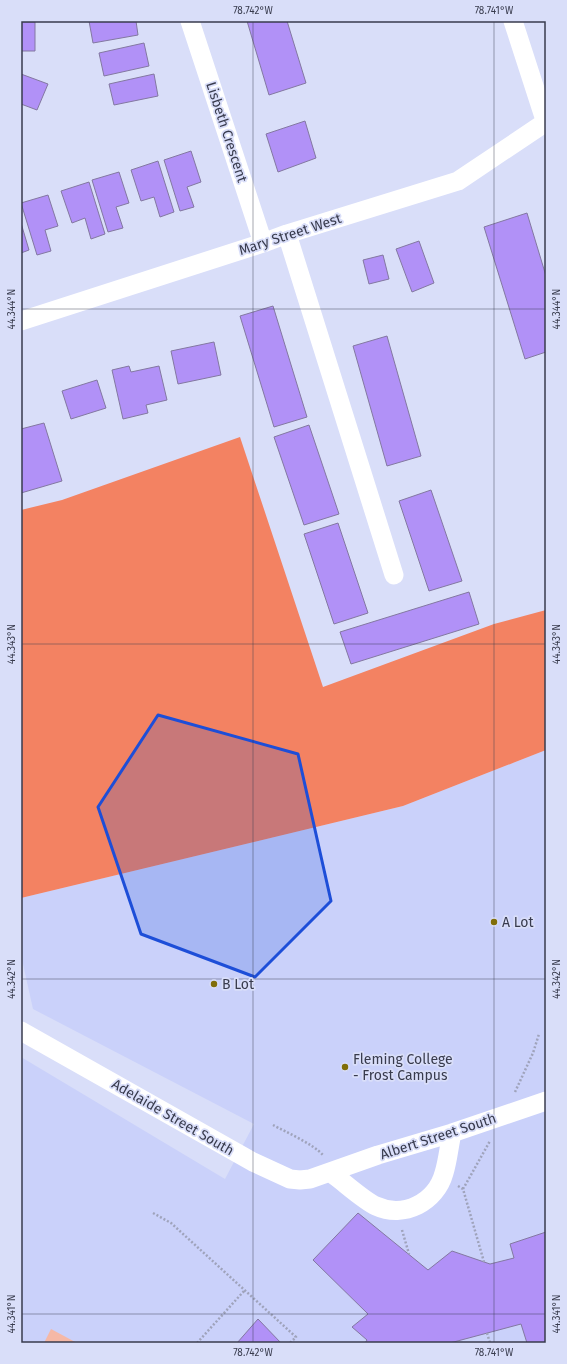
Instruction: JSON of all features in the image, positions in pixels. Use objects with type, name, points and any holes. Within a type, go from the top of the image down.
[{"type":"street","name":"Lisbeth Crescent","points":[[190,21],[263,243]]},
{"type":"street","points":[[513,21],[546,123]]},
{"type":"street","name":"Mary Street West","points":[[21,321],[287,234],[458,181],[546,123]]},
{"type":"street","points":[[287,234],[394,575]]},
{"type":"street","name":"Adelaide Street South","points":[[21,1031],[253,1162],[290,1179],[310,1179],[331,1173]]},
{"type":"street","name":"Albert Street South","points":[[331,1173],[546,1101]]},
{"type":"street","points":[[331,1173],[374,1205],[388,1211],[403,1211],[422,1203],[433,1194],[443,1177],[452,1133]]},
{"type":"path","points":[[273,1125],[320,1151],[329,1162],[331,1173]]},
{"type":"path","points":[[443,1177],[463,1189],[484,1262]]},
{"type":"path","points":[[153,1213],[171,1223],[296,1337],[290,1343]]},
{"type":"path","points":[[402,1230],[408,1254]]},
{"type":"path","points":[[197,1343],[244,1291]]},
{"type":"path","points":[[487,1333],[490,1343]]},
{"type":"highlighted area","points":[[158,715],[298,754],[331,901],[255,977],[141,934],[98,807]]},
{"type":"shaded area","points":[[240,437],[323,687],[494,624],[546,610],[546,750],[403,806],[21,898],[21,510],[62,500]]},
{"type":"shaded area","name":"Fleming College - Frost Campus","points":[[546,750],[546,1343],[21,1343],[21,1057],[225,1179],[254,1124],[33,1009],[21,955],[21,898],[403,806]]},
{"type":"shaded area","points":[[51,1329],[77,1343],[44,1343]]},
{"type":"building","points":[[89,21],[136,21],[138,35],[93,43]]},
{"type":"building","points":[[247,21],[287,21],[306,83],[269,95]]},
{"type":"building","points":[[21,22],[35,22],[35,51],[21,51]]},
{"type":"building","points":[[144,43],[149,66],[104,76],[99,53]]},
{"type":"building","points":[[21,74],[48,84],[37,110],[21,104]]},
{"type":"building","points":[[154,74],[158,96],[114,105],[109,84]]},
{"type":"building","points":[[305,121],[316,158],[278,172],[266,134]]},
{"type":"building","points":[[191,151],[201,182],[187,187],[194,207],[180,211],[164,160]]},
{"type":"building","points":[[158,161],[174,212],[160,217],[154,197],[141,201],[131,170]]},
{"type":"building","points":[[119,172],[129,203],[116,207],[123,228],[108,232],[92,180]]},
{"type":"building","points":[[89,182],[105,234],[91,239],[85,218],[72,223],[61,191]]},
{"type":"building","points":[[48,195],[58,226],[45,230],[51,251],[37,255],[21,203]]},
{"type":"building","points":[[527,213],[546,276],[546,352],[525,359],[484,227]]},
{"type":"building","points":[[21,223],[29,250],[21,253]]},
{"type":"building","points":[[419,241],[434,283],[412,292],[396,249]]},
{"type":"building","points":[[383,255],[389,279],[369,284],[363,260]]},
{"type":"building","points":[[273,306],[307,417],[274,427],[240,316]]},
{"type":"building","points":[[387,336],[421,456],[387,466],[353,346]]},
{"type":"building","points":[[214,342],[221,375],[178,384],[171,351]]},
{"type":"building","points":[[129,366],[131,372],[159,366],[167,400],[146,405],[148,413],[123,419],[112,370]]},
{"type":"building","points":[[97,380],[106,408],[71,419],[62,391]]},
{"type":"building","points":[[44,423],[62,481],[21,493],[21,429]]},
{"type":"building","points":[[309,425],[339,514],[304,525],[274,437]]},
{"type":"building","points":[[431,490],[462,581],[429,591],[399,501]]},
{"type":"building","points":[[338,523],[368,613],[334,624],[304,534]]},
{"type":"building","points":[[469,592],[479,624],[351,664],[340,632]]},
{"type":"building","points":[[358,1213],[428,1270],[452,1251],[490,1264],[514,1258],[510,1244],[546,1232],[546,1343],[527,1343],[521,1324],[450,1343],[365,1343],[367,1340],[352,1327],[368,1314],[313,1260]]},
{"type":"building","points":[[258,1319],[281,1343],[237,1343]]},
{"type":"place","name":"A Lot","points":[[494,922]]},
{"type":"place","name":"B Lot","points":[[214,984]]},
{"type":"place","name":"Fleming College - Frost Campus","points":[[345,1067]]}]
